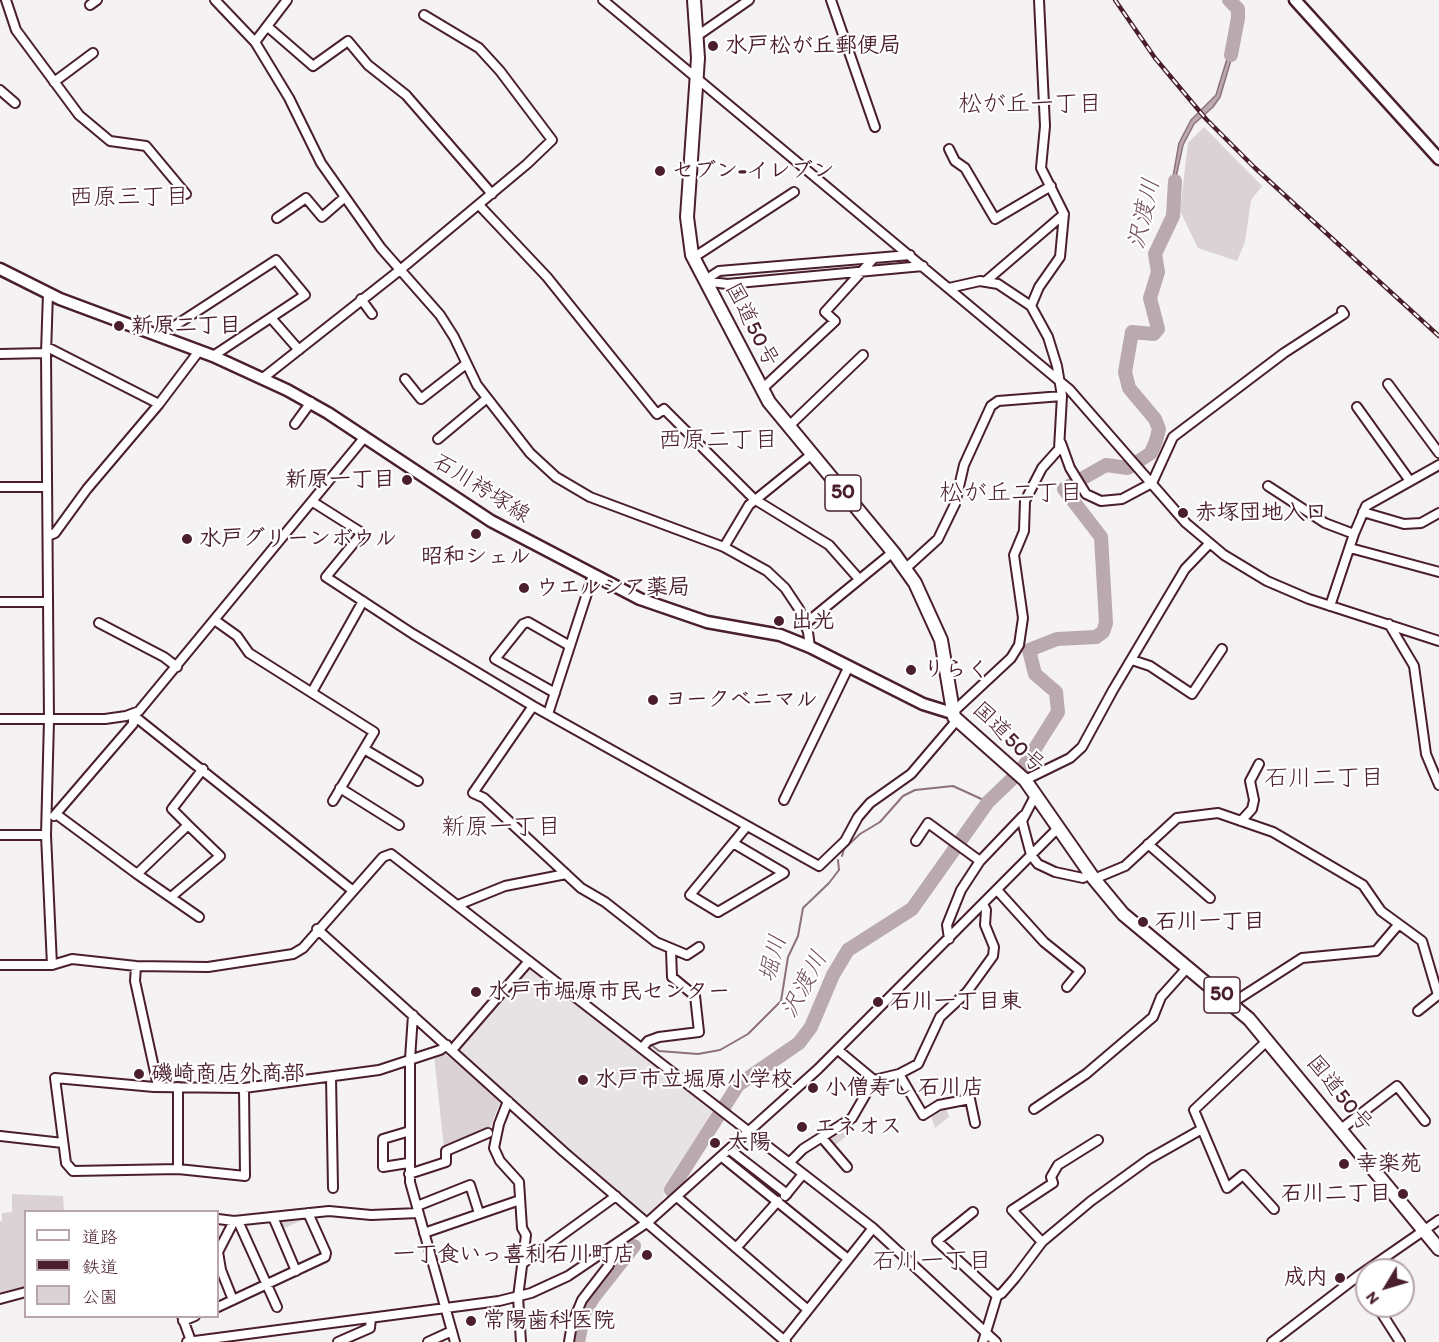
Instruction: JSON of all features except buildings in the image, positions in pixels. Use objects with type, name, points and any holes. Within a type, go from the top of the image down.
[{"type":"highway","name":"国道50号","points":[[694,0],[697,80],[687,217],[692,255],[761,390],[788,427],[905,569],[941,640],[955,717],[1025,780],[1093,876],[1138,929],[1232,1003],[1268,1040],[1439,1250]]},
{"type":"main road","points":[[1295,0],[1439,159]]},
{"type":"main road","name":"石川袴塚線","points":[[0,269],[48,293],[213,356],[311,402],[491,521],[593,575],[674,613],[707,622],[780,635],[810,647],[923,704],[955,717]]},
{"type":"street","points":[[0,3],[4,0],[16,30],[79,115],[102,137],[110,141],[146,146],[186,194]]},
{"type":"street","points":[[215,0],[255,42],[289,99],[321,163],[400,270],[440,315],[486,399],[535,458],[574,489],[603,503],[724,547],[777,579],[799,609],[810,647]]},
{"type":"street","points":[[255,42],[286,0]]},
{"type":"street","points":[[603,0],[1061,382],[1117,442],[1186,523],[1209,544],[1267,581],[1330,606],[1439,641]]},
{"type":"street","points":[[697,36],[749,0]]},
{"type":"street","points":[[831,0],[875,128]]},
{"type":"street","points":[[1031,306],[1039,287],[1059,257],[1065,214],[1041,168],[1045,126],[1040,0]]},
{"type":"street","points":[[263,378],[479,205],[552,140],[500,71],[478,48],[424,15]]},
{"type":"street","points":[[268,27],[313,66],[348,41],[368,65],[396,85],[413,102],[492,194]]},
{"type":"street","points":[[54,82],[93,53]]},
{"type":"street","points":[[0,90],[15,103]]},
{"type":"street","points":[[949,149],[955,161],[965,168],[995,219],[1051,186]]},
{"type":"street","points":[[692,255],[699,254],[794,192]]},
{"type":"street","points":[[277,218],[306,198],[322,217],[345,197]]},
{"type":"street","points":[[479,205],[547,277],[657,414],[664,409],[754,499],[829,545],[859,579]]},
{"type":"street","points":[[986,281],[1065,214]]},
{"type":"street","points":[[705,280],[719,271],[910,255]]},
{"type":"street","points":[[761,390],[835,321],[825,312],[873,258]]},
{"type":"street","points":[[159,336],[276,260],[305,295],[213,356]]},
{"type":"street","points":[[705,280],[727,285],[923,266]]},
{"type":"street","points":[[313,502],[362,533],[326,577],[533,706],[819,866],[845,841],[858,817],[870,803],[911,774],[955,717],[1011,658],[1019,645],[1023,618],[1014,555],[1024,531],[1025,501],[1042,468],[1059,449],[1061,442],[1061,382],[1048,337],[1031,306],[998,284],[986,281],[950,288]]},
{"type":"street","points":[[48,293],[46,350],[49,720],[46,835],[52,965]]},
{"type":"street","points":[[361,299],[372,314]]},
{"type":"street","points":[[1061,442],[1070,468],[1080,487],[1093,500],[1110,502],[1122,499],[1152,483],[1173,437],[1284,353],[1344,314],[1342,311]]},
{"type":"street","points":[[271,318],[299,350]]},
{"type":"street","points":[[0,354],[46,350],[159,404]]},
{"type":"street","points":[[48,536],[55,533],[87,489],[159,404],[199,351]]},
{"type":"street","points":[[788,427],[863,355]]},
{"type":"street","points":[[405,379],[422,399],[466,364]]},
{"type":"street","points":[[1388,384],[1439,453]]},
{"type":"street","points":[[905,569],[938,539],[946,524],[955,504],[964,465],[991,406],[998,401],[1062,396]]},
{"type":"street","points":[[438,439],[486,399]]},
{"type":"street","points":[[295,424],[311,402]]},
{"type":"street","points":[[1357,407],[1410,481]]},
{"type":"street","points":[[0,719],[105,719],[133,715],[147,704],[364,438]]},
{"type":"street","points":[[724,547],[754,499],[812,454]]},
{"type":"street","points":[[1330,606],[1363,512],[1372,502],[1439,465]]},
{"type":"street","points":[[1268,486],[1325,524],[1354,534]]},
{"type":"street","points":[[0,487],[47,487]]},
{"type":"street","points":[[1363,512],[1404,524],[1421,523],[1439,513]]},
{"type":"street","points":[[1025,780],[1077,753],[1088,738],[1113,690],[1185,570],[1209,544]]},
{"type":"street","points":[[1350,548],[1439,572]]},
{"type":"street","points":[[805,624],[893,552]]},
{"type":"street","points":[[548,714],[593,575]]},
{"type":"street","points":[[312,692],[363,601]]},
{"type":"street","points":[[0,602],[47,602]]},
{"type":"street","points":[[216,621],[237,636],[249,653],[374,732],[333,801]]},
{"type":"street","points":[[99,622],[164,657],[177,667]]},
{"type":"street","points":[[555,693],[495,659],[523,624],[528,622],[570,646]]},
{"type":"street","points":[[1389,624],[1414,666],[1426,754],[1439,785]]},
{"type":"street","points":[[1132,660],[1149,666],[1192,694],[1222,649]]},
{"type":"street","points":[[784,800],[849,666]]},
{"type":"street","points":[[533,706],[472,793],[484,798],[581,888],[605,902],[656,942],[687,955],[699,947]]},
{"type":"street","points":[[133,715],[352,890]]},
{"type":"street","points":[[47,824],[133,724],[133,715]]},
{"type":"street","points":[[364,749],[418,781]]},
{"type":"street","points":[[1241,821],[1252,809],[1254,800],[1250,781],[1259,764]]},
{"type":"street","points":[[171,897],[220,856],[172,809],[203,769]]},
{"type":"street","points":[[340,788],[399,825]]},
{"type":"street","points":[[949,939],[947,925],[961,890],[980,861],[1023,816],[1036,794]]},
{"type":"street","points":[[1023,816],[1024,834],[1031,855],[1038,864],[1055,872],[1083,878],[1125,866],[1177,818],[1218,813],[1273,832],[1306,849],[1363,885],[1374,903],[1398,925],[1422,941],[1438,995],[1418,1011]]},
{"type":"street","points":[[56,814],[199,917]]},
{"type":"street","points":[[916,841],[928,823],[980,861]]},
{"type":"street","points":[[137,874],[188,825]]},
{"type":"street","points":[[734,843],[784,873],[718,912],[690,895],[747,826]]},
{"type":"street","points":[[182,1319],[189,1342],[518,1297],[562,1279],[612,1249],[648,1222],[722,1157],[838,1050],[1059,827]]},
{"type":"street","points":[[0,836],[46,835]]},
{"type":"street","points":[[1148,844],[1209,898]]},
{"type":"street","points":[[0,965],[52,965],[72,959],[136,966],[208,967],[293,954],[303,948],[317,929],[383,857],[391,854],[873,1228],[996,1342]]},
{"type":"street","points":[[458,905],[506,886],[566,874]]},
{"type":"street","points":[[997,890],[1044,942],[1080,971],[1066,987]]},
{"type":"street","points":[[790,1162],[803,1149],[823,1139],[852,1118],[874,1080],[899,1074],[918,1064],[940,1017],[967,992],[993,956],[994,947],[985,925],[983,904]]},
{"type":"street","points":[[1232,1003],[1302,958],[1320,954],[1376,951],[1398,925]]},
{"type":"street","points":[[317,929],[616,1196],[785,1340],[873,1228]]},
{"type":"street","points":[[642,1047],[659,1037],[699,1032],[694,996],[672,977],[671,950]]},
{"type":"street","points":[[244,1088],[244,1176],[178,1169],[73,1171],[66,1163],[55,1078],[100,1084],[244,1088],[379,1070],[449,1047],[529,961]]},
{"type":"street","points":[[136,966],[135,981],[158,1086]]},
{"type":"street","points":[[1034,1109],[1086,1074],[1153,1017],[1161,997],[1187,968]]},
{"type":"street","points":[[413,1015],[410,1059],[409,1174],[455,1342]]},
{"type":"street","points":[[1268,1040],[1197,1105],[1194,1113],[1227,1188],[1244,1175],[1274,1209]]},
{"type":"street","points":[[838,1050],[874,1080]]},
{"type":"street","points":[[899,1074],[923,1115],[939,1105],[970,1100],[975,1123]]},
{"type":"street","points":[[331,1077],[333,1188]]},
{"type":"street","points":[[1341,1129],[1397,1086],[1425,1121]]},
{"type":"street","points":[[177,1087],[178,1169]]},
{"type":"street","points":[[508,1101],[499,1124],[494,1148],[500,1161],[519,1182],[522,1228],[526,1235],[518,1297],[521,1342]]},
{"type":"street","points":[[982,1342],[997,1296],[1016,1278],[1042,1242],[1091,1201],[1149,1159],[1202,1129]]},
{"type":"street","points":[[408,1164],[383,1167],[383,1139],[410,1131]]},
{"type":"street","points":[[409,1174],[446,1162],[446,1151],[488,1133]]},
{"type":"street","points":[[0,1136],[63,1143]]},
{"type":"street","points":[[823,1139],[847,1167]]},
{"type":"street","points":[[1042,1242],[1012,1210],[1053,1183],[1053,1170],[1058,1165],[1098,1140]]},
{"type":"street","points":[[729,1150],[787,1194]]},
{"type":"street","points":[[722,1157],[848,1259]]},
{"type":"street","points":[[736,1248],[803,1174]]},
{"type":"street","points":[[219,1220],[236,1221],[308,1213],[417,1210],[470,1185],[480,1213]]},
{"type":"street","points":[[522,1264],[616,1196]]},
{"type":"street","points":[[677,1197],[808,1310]]},
{"type":"street","points":[[424,1233],[520,1200]]},
{"type":"street","points":[[974,1212],[937,1240],[997,1296]]},
{"type":"street","points":[[219,1307],[325,1257],[326,1253],[308,1213]]},
{"type":"street","points":[[273,1217],[296,1270]]},
{"type":"street","points":[[1384,1258],[1439,1220]]},
{"type":"street","points":[[236,1221],[277,1307]]},
{"type":"street","points":[[219,1250],[236,1221]]},
{"type":"street","points":[[569,1342],[572,1324],[582,1300],[609,1265],[612,1249]]},
{"type":"street","points":[[219,1258],[221,1270],[233,1300]]},
{"type":"street","points":[[1272,1342],[1355,1278]]},
{"type":"street","points":[[0,1299],[24,1293]]},
{"type":"street","points":[[338,1342],[370,1328],[371,1318]]},
{"type":"street","points":[[1385,1318],[1400,1342]]},
{"type":"street","points":[[428,1342],[452,1331]]},
{"type":"shaded area","points":[[1233,39],[1237,40],[1220,97],[1213,107],[1194,124],[1183,145],[1176,177],[1177,198],[1174,198],[1173,177],[1179,143],[1191,120],[1216,95]]},
{"type":"shaded area","name":"水戸市立堀原小学校","points":[[531,968],[713,1109],[709,1118],[712,1120],[666,1187],[662,1201],[646,1215],[566,1147],[460,1050],[459,1046]]},
{"type":"green space","points":[[1204,127],[1262,186],[1251,200],[1245,242],[1237,261],[1198,248],[1180,211],[1188,143]]},
{"type":"green space","points":[[443,1052],[501,1100],[489,1130],[444,1148],[434,1055]]},
{"type":"green space","points":[[946,1107],[949,1117],[935,1128],[931,1116]]},
{"type":"green space","points":[[844,1128],[849,1134],[833,1147],[827,1141]]},
{"type":"green space","points":[[12,1194],[63,1196],[64,1210],[24,1210],[24,1287],[0,1294],[0,1221],[2,1221],[2,1213],[12,1212]]},
{"type":"green space","points":[[304,1216],[307,1218],[282,1229],[277,1220]]},
{"type":"waterway","name":"沢渡川","points":[[1229,0],[1238,9],[1231,55]]},
{"type":"waterway","name":"沢渡川","points":[[1024,766],[1058,712],[1056,692],[1035,674],[1029,650],[1057,639],[1096,637],[1103,632],[1106,623],[1101,537],[1064,489],[1106,465],[1128,468],[1151,453],[1156,441],[1159,429],[1155,419],[1129,388],[1125,372],[1132,332],[1154,334],[1158,329],[1150,298],[1158,272],[1155,254],[1173,216],[1175,181]]},
{"type":"waterway","name":"沢渡川","points":[[671,1190],[738,1085],[799,1043],[811,1027],[833,975],[848,950],[912,909],[988,802],[1011,780]]},
{"type":"waterway","name":"堀川","points":[[842,856],[844,849],[860,834],[880,822],[903,796],[915,790],[953,786],[988,802]]},
{"type":"waterway","name":"堀川","points":[[650,1044],[659,1051],[698,1054],[720,1050],[748,1034],[781,1001],[788,957],[798,936],[803,908],[839,870],[838,860]]},
{"type":"waterway","name":"沢渡川","points":[[578,1342],[584,1313],[634,1246]]},
{"type":"railway","points":[[1115,0],[1155,58],[1206,119],[1255,168],[1439,336]]},
{"type":"place","name":"水戸松が丘郵便局","points":[[713,46]]},
{"type":"place","name":"セブン-イレブン","points":[[660,171]]},
{"type":"place","name":"新原二丁目","points":[[119,326]]},
{"type":"place","name":"新原一丁目","points":[[407,480]]},
{"type":"place","name":"赤塚団地入口","points":[[1183,513]]},
{"type":"place","name":"昭和シェル","points":[[476,534]]},
{"type":"place","name":"水戸グリーンボウル","points":[[187,539]]},
{"type":"place","name":"ウエルシア薬局","points":[[524,588]]},
{"type":"place","name":"出光","points":[[779,621]]},
{"type":"place","name":"りらく","points":[[911,670]]},
{"type":"place","name":"ヨークベニマル","points":[[653,700]]},
{"type":"place","name":"石川一丁目","points":[[1143,922]]},
{"type":"place","name":"水戸市堀原市民センター","points":[[476,992]]},
{"type":"place","name":"石川一丁目東","points":[[878,1002]]},
{"type":"place","name":"磯崎商店外商部","points":[[139,1074]]},
{"type":"place","name":"水戸市立堀原小学校","points":[[583,1080]]},
{"type":"place","name":"小僧寿し 石川店","points":[[813,1088]]},
{"type":"place","name":"エネオス","points":[[802,1127]]},
{"type":"place","name":"太陽","points":[[715,1143]]},
{"type":"place","name":"幸楽苑","points":[[1344,1164]]},
{"type":"place","name":"石川二丁目","points":[[1403,1194]]},
{"type":"place","name":"一丁食いっ喜利石川町店","points":[[647,1255]]},
{"type":"place","name":"成内","points":[[1340,1278]]},
{"type":"place","name":"常陽歯科医院","points":[[471,1321]]},
{"type":"district","name":"松が丘一丁目","points":[[1030,105]]},
{"type":"district","name":"西原三丁目","points":[[129,198]]},
{"type":"district","name":"西原二丁目","points":[[718,441]]},
{"type":"district","name":"松が丘二丁目","points":[[1011,494]]},
{"type":"district","name":"石川二丁目","points":[[1324,779]]},
{"type":"district","name":"新原一丁目","points":[[501,828]]},
{"type":"district","name":"石川一丁目","points":[[932,1262]]}]
